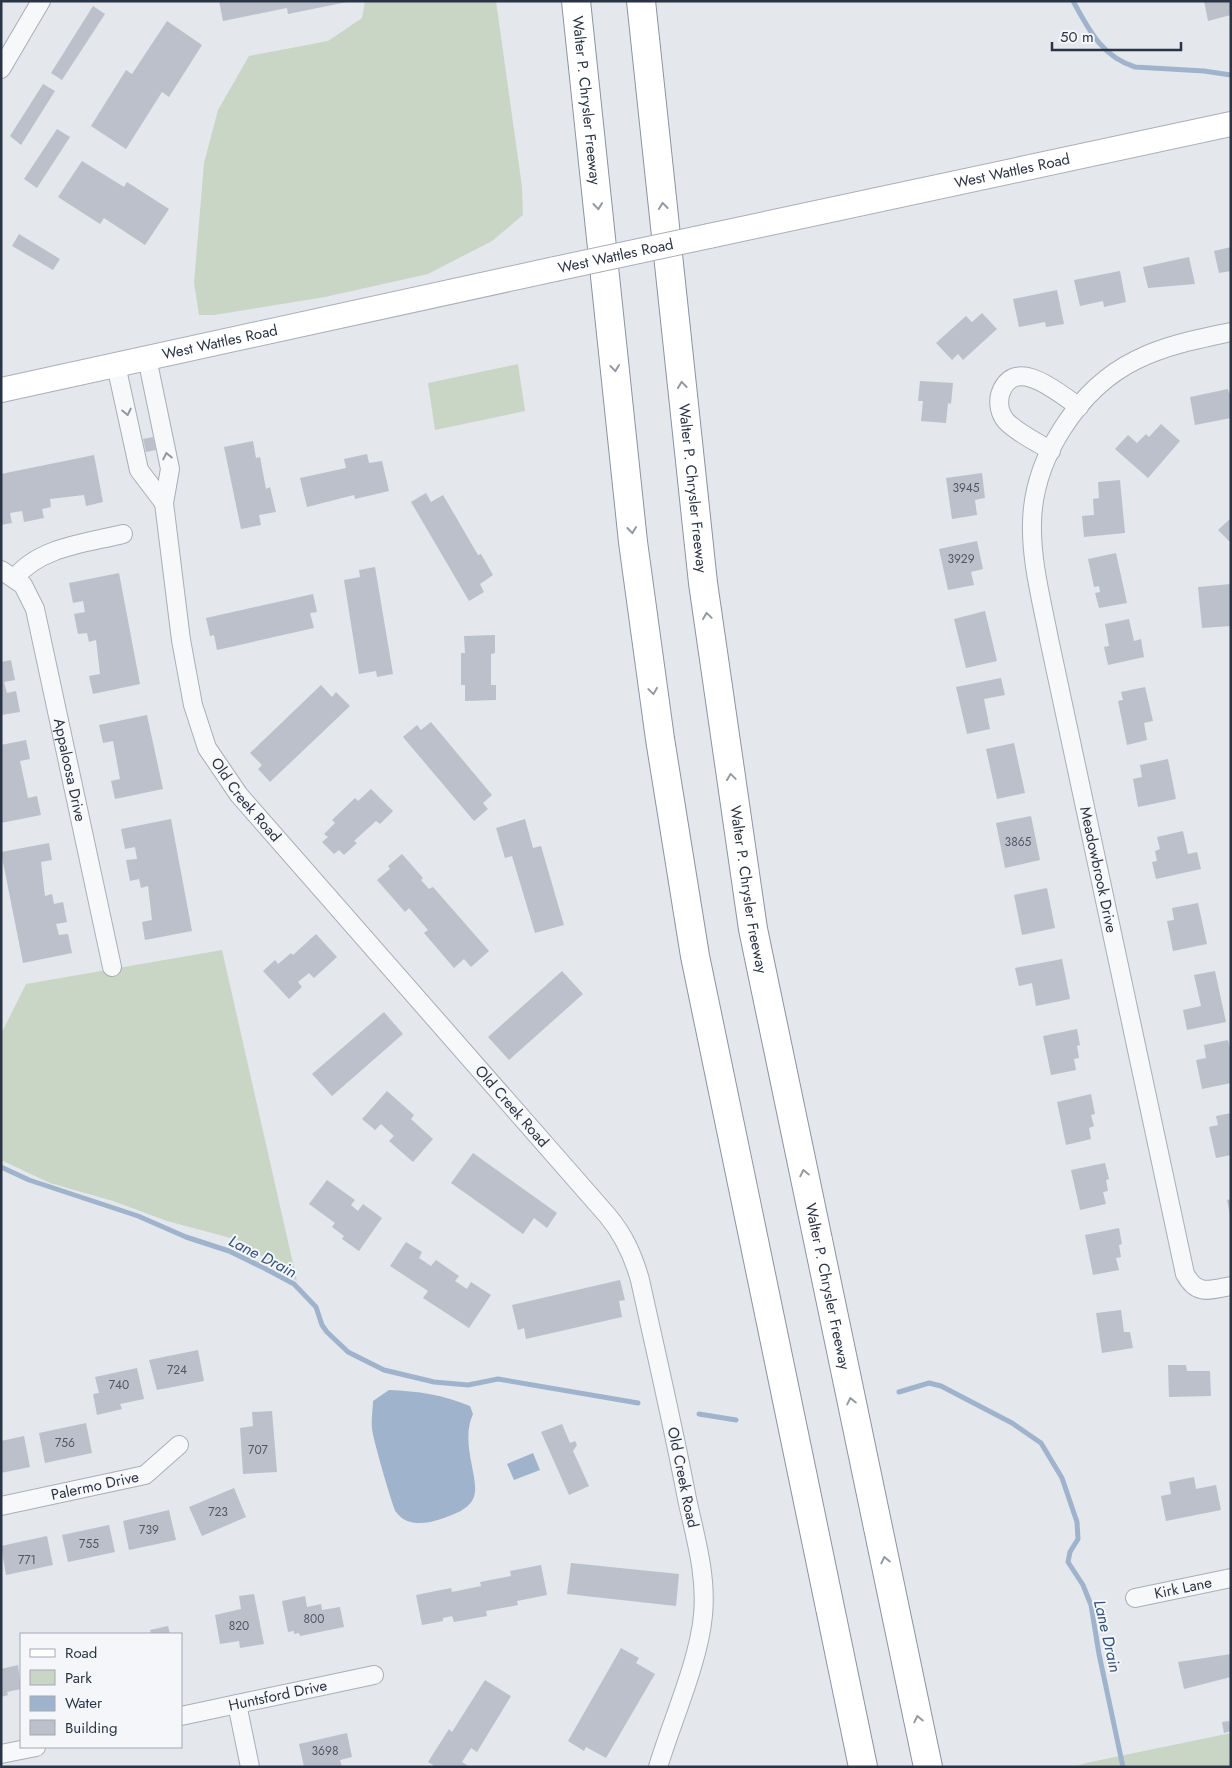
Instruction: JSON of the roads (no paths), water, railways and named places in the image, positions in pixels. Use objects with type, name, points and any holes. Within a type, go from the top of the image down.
[{"type":"highway","name":"Walter P. Chrysler Freeway","points":[[576,1],[634,542],[663,758],[695,956],[863,1767]]},
{"type":"highway","name":"Walter P. Chrysler Freeway","points":[[641,1],[703,583],[753,929],[928,1767]]},
{"type":"street","points":[[1,69],[41,1]]},
{"type":"street","name":"West Wattles Road","points":[[1,390],[1231,124]]},
{"type":"street","name":"Meadowbrook Drive","points":[[1231,332],[1171,346],[1134,360],[1100,385],[1079,407],[1062,429],[1040,478],[1033,507],[1033,538],[1039,584],[1185,1274],[1193,1287],[1198,1290],[1231,1286]]},
{"type":"street","name":"Old Creek Road","points":[[146,358],[170,469],[164,503],[181,640],[193,705],[207,748],[222,772],[269,830],[607,1215],[621,1232],[633,1257],[640,1280],[685,1485],[699,1559],[703,1595],[699,1637],[658,1767]]},
{"type":"street","points":[[116,365],[139,470],[164,503]]},
{"type":"street","points":[[1051,451],[1006,421],[999,404],[1004,387],[1010,380],[1028,376],[1037,379],[1079,407]]},
{"type":"street","points":[[8,574],[41,556],[123,534]]},
{"type":"street","name":"Appaloosa Drive","points":[[8,574],[28,592],[35,609],[112,967]]},
{"type":"street","name":"Palermo Drive","points":[[1,1506],[145,1474],[179,1445]]},
{"type":"street","name":"Kirk Lane","points":[[1135,1598],[1231,1578]]},
{"type":"street","name":"Huntsford Drive","points":[[182,1716],[374,1675]]},
{"type":"street","points":[[237,1704],[250,1767]]},
{"type":"street","points":[[1,1754],[31,1748]]},
{"type":"water","points":[[389,1390],[430,1394],[470,1406],[473,1414],[468,1438],[475,1491],[471,1503],[464,1509],[441,1519],[423,1523],[406,1520],[396,1512],[379,1457],[372,1425],[373,1401]]},
{"type":"water","points":[[533,1453],[540,1470],[514,1480],[507,1464]]},
{"type":"waterway","points":[[1073,1],[1098,41],[1114,57],[1124,62],[1135,67],[1204,71],[1231,75]]},
{"type":"waterway","name":"Lane Drain","points":[[1,1167],[29,1180],[138,1216],[186,1237],[229,1251],[264,1268],[294,1284],[316,1307],[322,1325],[327,1332],[348,1352],[384,1370],[434,1382],[468,1385],[498,1379],[638,1403]]},
{"type":"waterway","name":"Lane Drain","points":[[899,1392],[929,1383],[941,1386],[1012,1423],[1041,1443],[1062,1478],[1077,1522],[1078,1539],[1070,1552],[1068,1562],[1083,1585],[1091,1605],[1099,1654],[1123,1767]]},
{"type":"waterway","name":"Lane Drain","points":[[699,1414],[736,1420]]}]
